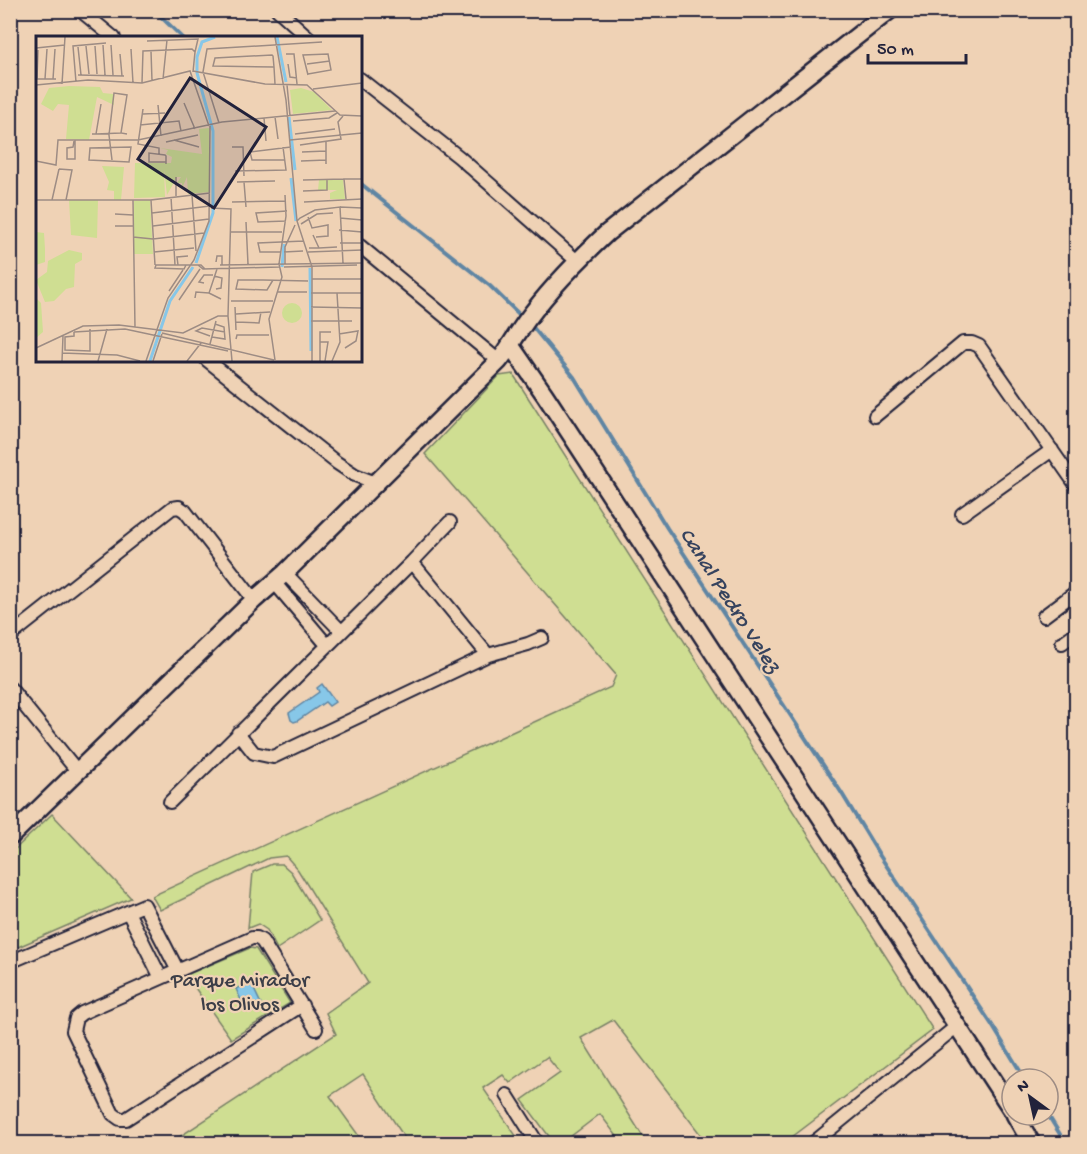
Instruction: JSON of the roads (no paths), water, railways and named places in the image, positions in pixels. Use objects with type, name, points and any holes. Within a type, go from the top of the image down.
[{"type":"street","points":[[80,10],[112,36]]},
{"type":"street","points":[[278,10],[307,36]]},
{"type":"street","points":[[10,837],[254,600],[280,578],[499,361],[511,346],[520,329],[577,261],[607,233],[890,10]]},
{"type":"street","points":[[362,81],[459,157],[577,261]]},
{"type":"street","points":[[362,248],[499,361]]},
{"type":"street","points":[[875,416],[963,343],[972,342],[979,346],[1077,484]]},
{"type":"street","points":[[511,346],[546,395],[1000,1092]]},
{"type":"street","points":[[210,362],[337,463],[355,475],[376,483]]},
{"type":"street","points":[[963,514],[1052,450]]},
{"type":"street","points":[[10,636],[172,508],[179,507],[185,511],[254,600]]},
{"type":"street","points":[[170,801],[450,522]]},
{"type":"street","points":[[412,562],[488,655]]},
{"type":"street","points":[[280,578],[341,631]]},
{"type":"street","points":[[280,578],[327,645]]},
{"type":"street","points":[[1044,616],[1077,592]]},
{"type":"street","points":[[1062,643],[1077,633]]},
{"type":"street","points":[[238,733],[254,753],[273,756],[488,655],[542,638]]},
{"type":"street","points":[[10,688],[78,772]]},
{"type":"street","points":[[10,962],[144,905],[178,971]]},
{"type":"street","points":[[128,912],[161,978]]},
{"type":"street","points":[[302,1005],[126,1119],[120,1119],[112,1114],[73,1031],[74,1024],[82,1013],[252,938],[262,941],[302,1005],[316,1029]]},
{"type":"street","points":[[812,1143],[957,1026]]},
{"type":"street","points":[[507,1095],[538,1143]]},
{"type":"street","points":[[1022,1127],[1032,1143]]},
{"type":"water","points":[[322,684],[335,702],[329,706],[325,702],[297,721],[291,720],[289,713],[319,692],[317,688]]},
{"type":"water","points":[[251,983],[261,1004],[246,1011],[236,989]]},
{"type":"waterway","name":"Canal Pedro Velez","points":[[154,10],[181,36]]},
{"type":"waterway","name":"Canal Pedro Velez","points":[[362,185],[490,286],[523,318]]},
{"type":"waterway","name":"Canal Pedro Velez","points":[[531,325],[574,377],[667,528],[841,792],[1018,1067]]},
{"type":"waterway","name":"Canal Pedro Velez","points":[[1055,1127],[1066,1144]]},
{"type":"park label","name":"Parque Mirador los Olivos","points":[[240,991]]}]
